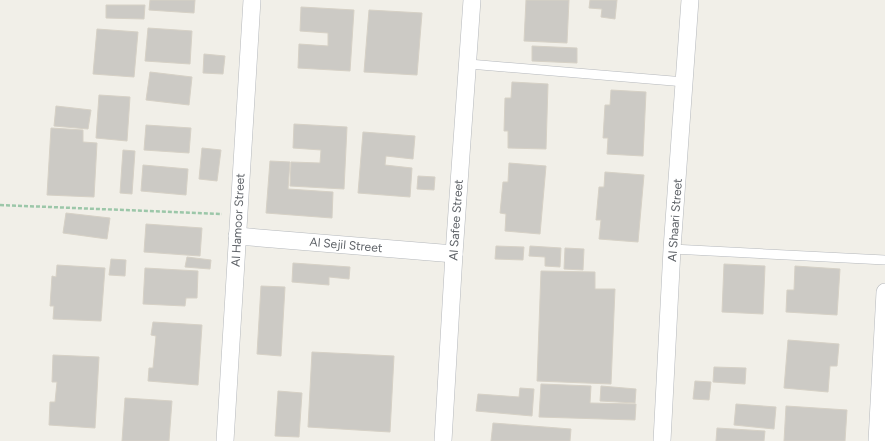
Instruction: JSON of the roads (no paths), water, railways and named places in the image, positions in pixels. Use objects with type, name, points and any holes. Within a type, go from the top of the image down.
[{"type":"street","name":"Al Hamoor Street","points":[[225,441],[252,0]]},
{"type":"street","name":"Al Safee Street","points":[[443,441],[454,254],[472,0]]},
{"type":"street","name":"Al Shaari Street","points":[[662,441],[672,249],[690,0]]},
{"type":"street","name":"Al Sejil Street","points":[[237,236],[454,254]]},
{"type":"street","points":[[877,441],[885,292]]},
{"type":"lane","points":[[468,64],[685,82]]},
{"type":"lane","points":[[672,249],[885,260]]}]
